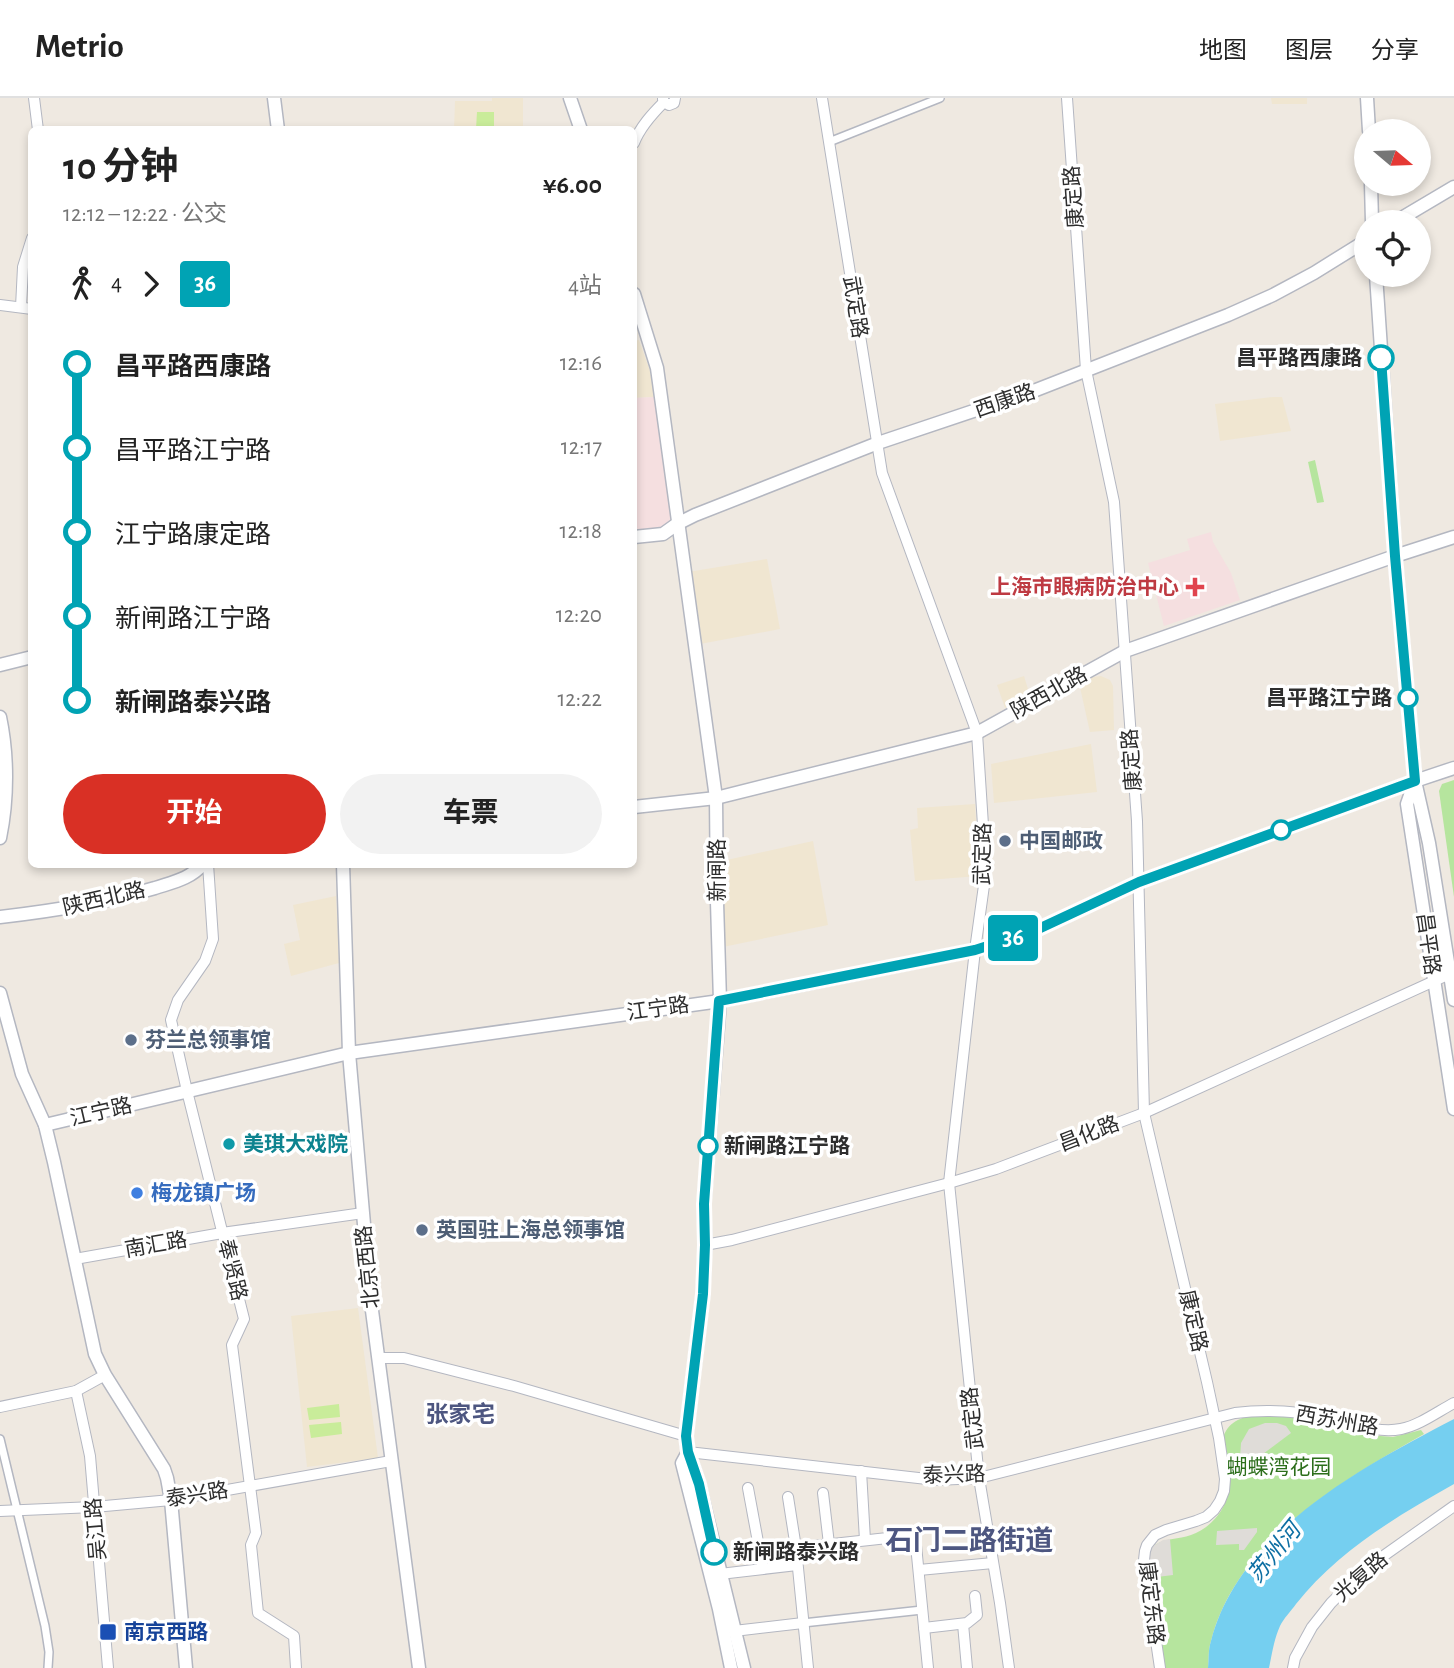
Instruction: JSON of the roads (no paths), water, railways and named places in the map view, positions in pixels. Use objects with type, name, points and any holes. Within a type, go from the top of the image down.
[{"type":"main road","points":[[274,98],[278,126]]},
{"type":"main road","points":[[570,98],[580,126]]},
{"type":"main road","points":[[1367,98],[1368,119]]},
{"type":"main road","points":[[1415,210],[1454,187]]},
{"type":"main road","name":"西康路","points":[[637,537],[663,534],[695,515],[878,443],[1036,390],[1245,307],[1314,273],[1354,248]]},
{"type":"main road","name":"昌平路","points":[[1377,287],[1395,556],[1415,781],[1429,843],[1452,973],[1454,1000]]},
{"type":"main road","name":"新闸路","points":[[637,304],[656,368],[716,798],[719,1001],[704,1204],[703,1294],[686,1436],[744,1668]]},
{"type":"main road","name":"陕西北路","points":[[637,807],[716,798],[977,733],[1125,651],[1454,537]]},
{"type":"main road","points":[[0,665],[28,658]]},
{"type":"main road","points":[[0,717],[5,767],[5,815],[0,838]]},
{"type":"main road","name":"江宁路","points":[[44,1125],[349,1053],[719,1001],[975,950],[1034,931],[1139,882],[1454,768]]},
{"type":"main road","name":"昌平路","points":[[1415,781],[1407,804],[1454,1109]]},
{"type":"main road","name":"陕西北路","points":[[0,917],[49,912],[125,897],[189,877],[201,868]]},
{"type":"main road","name":"北京西路","points":[[344,868],[349,1053],[362,1213],[371,1303],[419,1668]]},
{"type":"main road","points":[[0,993],[22,1074],[44,1125],[54,1162],[95,1354],[167,1478],[186,1668]]},
{"type":"main road","name":"新闸路","points":[[688,1452],[682,1462],[731,1668]]},
{"type":"street","points":[[34,98],[38,126]]},
{"type":"street","points":[[637,136],[664,100],[669,105],[675,98]]},
{"type":"street","name":"武定路","points":[[822,98],[882,473],[977,733],[987,861],[949,1184],[979,1478],[1009,1668]]},
{"type":"street","points":[[829,142],[940,98]]},
{"type":"street","name":"康定路","points":[[1067,98],[1086,370],[1115,502],[1137,821],[1144,1114],[1215,1418]]},
{"type":"street","points":[[0,305],[26,308],[23,267],[28,251]]},
{"type":"street","name":"奉贤路","points":[[206,868],[213,939],[205,961],[178,1000],[171,1020],[244,1320],[232,1345],[256,1532],[251,1545],[258,1613],[293,1636],[296,1668]]},
{"type":"street","name":"昌化路","points":[[705,1245],[949,1184],[996,1169],[1144,1114],[1452,973]]},
{"type":"street","name":"南汇路","points":[[75,1259],[222,1233],[362,1213]]},
{"type":"street","points":[[379,1358],[404,1358],[514,1386],[686,1436]]},
{"type":"street","points":[[0,1407],[76,1391],[105,1375]]},
{"type":"street","name":"吴江路","points":[[76,1391],[90,1456],[108,1668]]},
{"type":"street","name":"西苏州路","points":[[1215,1418],[1250,1411],[1279,1411],[1315,1415],[1374,1429],[1390,1430],[1417,1423],[1454,1403]]},
{"type":"street","name":"泰兴路","points":[[688,1452],[936,1479],[979,1478],[1215,1418]]},
{"type":"street","name":"康定东路","points":[[1160,1668],[1144,1552],[1155,1535],[1206,1517],[1220,1501],[1225,1479],[1215,1418]]},
{"type":"street","points":[[0,1439],[45,1626],[49,1652],[48,1668]]},
{"type":"street","name":"泰兴路","points":[[0,1511],[171,1500],[391,1461]]},
{"type":"street","points":[[861,1471],[865,1540]]},
{"type":"street","points":[[748,1488],[763,1569]]},
{"type":"street","points":[[824,1493],[829,1544]]},
{"type":"street","points":[[788,1496],[808,1668]]},
{"type":"street","name":"光复路","points":[[1293,1668],[1295,1658],[1312,1627],[1356,1577],[1454,1506]]},
{"type":"street","points":[[796,1548],[915,1535],[928,1668]]},
{"type":"street","points":[[919,1570],[993,1563]]},
{"type":"street","points":[[720,1574],[797,1565]]},
{"type":"street","points":[[924,1628],[967,1623],[977,1615],[975,1596]]},
{"type":"street","points":[[734,1630],[922,1610]]},
{"type":"street","points":[[963,1623],[967,1668]]},
{"type":"water","name":"苏州河","points":[[1454,1419],[1454,1484],[1369,1536],[1312,1585],[1280,1626],[1269,1668],[1208,1668],[1210,1644],[1226,1602],[1248,1567],[1276,1536],[1308,1507],[1344,1482]]},
{"type":"place","name":"昌平路西康路","points":[[1381,358]]},
{"type":"place","name":"上海市眼病防治中心","points":[[1195,587]]},
{"type":"place","name":"昌平路江宁路","points":[[1408,698]]},
{"type":"place","name":"中国邮政","points":[[1005,841]]},
{"type":"place","name":"芬兰总领事馆","points":[[131,1040]]},
{"type":"place","name":"美琪大戏院","points":[[229,1144]]},
{"type":"place","name":"新闸路江宁路","points":[[708,1146]]},
{"type":"place","name":"梅龙镇广场","points":[[137,1193]]},
{"type":"place","name":"英国驻上海总领事馆","points":[[422,1230]]},
{"type":"place","name":"新闸路泰兴路","points":[[714,1552]]},
{"type":"place","name":"南京西路","points":[[108,1632]]},
{"type":"district","name":"张家宅","points":[[460,1415]]},
{"type":"district","name":"石门二路街道","points":[[969,1542]]},
{"type":"park label","name":"蝴蝶湾花园","points":[[1279,1467]]}]
